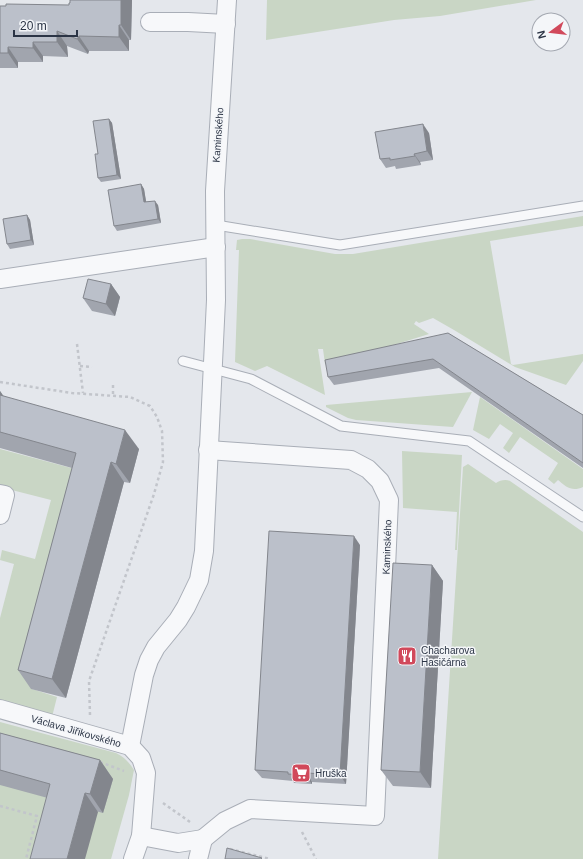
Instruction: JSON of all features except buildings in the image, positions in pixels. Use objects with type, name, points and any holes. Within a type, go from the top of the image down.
[{"type":"street","name":"Kaminského","points":[[205,837],[224,822],[250,809],[375,816],[389,500],[380,482],[368,469],[351,460],[208,450],[216,300],[216,162],[227,0]]},
{"type":"street","points":[[150,22],[226,24]]},
{"type":"street","points":[[0,279],[216,247]]},
{"type":"street","points":[[130,746],[144,675],[149,660],[156,647],[178,620],[186,607],[198,580],[204,551],[208,450]]},
{"type":"street","points":[[0,494],[4,495],[0,515]]},
{"type":"street","name":"Václava Jiřikovského","points":[[0,709],[130,746],[141,758],[146,773],[140,836],[134,859]]},
{"type":"street","points":[[140,836],[178,843],[205,837]]},
{"type":"street","points":[[198,859],[205,837]]},
{"type":"lane","points":[[216,225],[340,245],[583,206]]},
{"type":"lane","points":[[183,361],[251,379],[341,426],[469,441],[583,517]]},
{"type":"path","points":[[77,344],[83,393]]},
{"type":"path","points":[[80,366],[92,367]]},
{"type":"path","points":[[0,382],[72,393],[130,397],[150,406],[157,417],[162,431],[163,462],[154,494],[89,681],[91,735]]},
{"type":"path","points":[[113,385],[113,396]]},
{"type":"path","points":[[95,761],[131,773]]},
{"type":"path","points":[[144,795],[164,804],[198,827],[205,837],[222,847],[270,859]]},
{"type":"path","points":[[0,806],[37,816],[26,859]]},
{"type":"path","points":[[300,829],[316,859]]},
{"type":"green space","points":[[267,0],[536,0],[440,16],[394,20],[266,40]]},
{"type":"green space","points":[[583,216],[583,226],[490,241],[511,364],[513,365],[583,354],[583,361],[566,385],[515,367],[433,318],[419,323],[416,321],[414,324],[429,334],[325,364],[323,349],[318,349],[325,395],[267,366],[255,371],[235,362],[239,250],[236,250],[237,240],[250,239],[335,254],[353,254]]},
{"type":"green space","points":[[472,392],[453,427],[356,420],[348,418],[326,407],[326,405]]},
{"type":"green space","points":[[480,397],[583,469],[583,487],[572,489],[558,480],[554,484],[548,479],[558,463],[520,437],[509,453],[503,448],[513,433],[500,424],[489,439],[473,430]]},
{"type":"green space","points":[[0,449],[90,473],[32,689],[57,697],[52,717],[0,703],[0,618],[14,564],[0,560],[2,550],[35,559],[51,500],[0,487]]},
{"type":"green space","points":[[402,451],[462,455],[457,550],[455,550],[457,512],[403,508]]},
{"type":"green space","points":[[468,464],[496,483],[503,480],[510,481],[583,532],[583,859],[438,859],[463,467]]},
{"type":"green space","points":[[0,722],[116,753],[124,758],[130,765],[134,770],[129,795],[111,859],[0,859]]},
{"type":"place","name":"Chacharova Hasičárna","points":[[407,656]]},
{"type":"place","name":"Hruška","points":[[301,773]]}]
